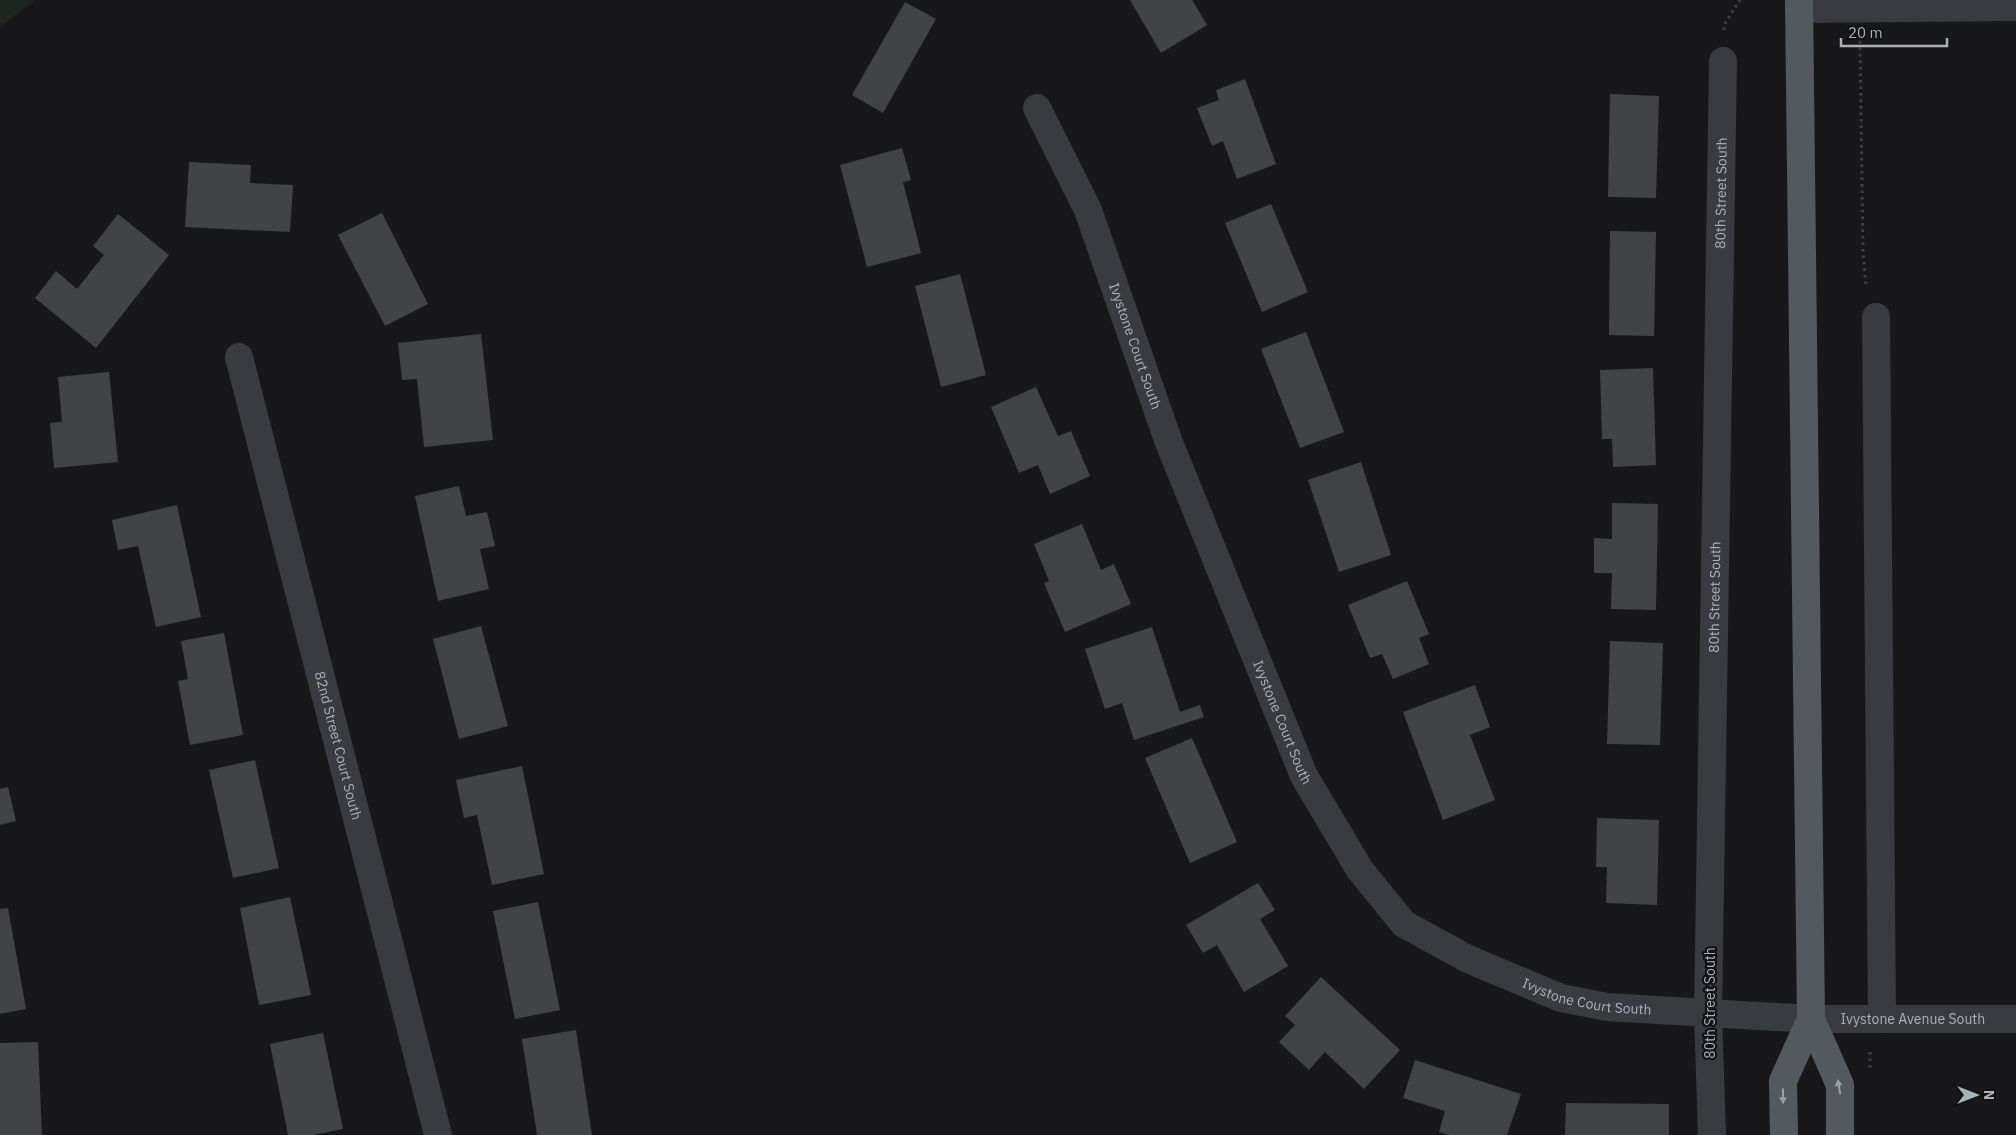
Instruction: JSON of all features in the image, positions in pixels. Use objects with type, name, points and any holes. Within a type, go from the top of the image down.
[{"type":"main road","points":[[1799,4],[1811,1019],[1840,1084],[1840,1135]]},
{"type":"main road","points":[[1784,1135],[1783,1081],[1811,1019]]},
{"type":"street","points":[[1799,4],[1862,8],[2016,7]]},
{"type":"street","name":"80th Street South","points":[[1712,1135],[1708,1013],[1723,61]]},
{"type":"street","name":"Ivystone Court South","points":[[1037,108],[1088,210],[1168,440],[1304,776],[1360,870],[1404,924],[1476,963],[1561,998],[1607,1007],[1811,1019]]},
{"type":"street","points":[[1876,317],[1882,1019]]},
{"type":"street","name":"82nd Street Court South","points":[[239,357],[438,1135]]},
{"type":"street","name":"Ivystone Avenue South","points":[[1811,1019],[2016,1019]]},
{"type":"path","points":[[1862,8],[1863,252],[1866,288],[1876,317]]},
{"type":"shaded area","points":[[0,0],[35,0],[0,27]]},
{"type":"building","points":[[1130,0],[1192,0],[1207,25],[1161,53]]},
{"type":"building","points":[[905,2],[936,19],[883,113],[852,95]]},
{"type":"building","points":[[1245,79],[1276,164],[1237,179],[1223,141],[1212,146],[1197,108],[1219,100],[1216,90]]},
{"type":"building","points":[[1610,94],[1659,96],[1656,198],[1608,197]]},
{"type":"building","points":[[902,148],[911,180],[903,182],[921,253],[867,267],[840,165]]},
{"type":"building","points":[[189,162],[251,165],[250,183],[293,185],[290,232],[185,227]]},
{"type":"building","points":[[1271,204],[1308,292],[1262,312],[1225,223]]},
{"type":"building","points":[[382,213],[428,304],[385,326],[338,235]]},
{"type":"building","points":[[118,214],[169,255],[96,348],[35,298],[56,271],[77,289],[104,255],[93,246]]},
{"type":"building","points":[[1610,231],[1656,232],[1654,336],[1609,335]]},
{"type":"building","points":[[960,274],[986,375],[941,387],[915,286]]},
{"type":"building","points":[[1306,332],[1344,432],[1300,448],[1261,349]]},
{"type":"building","points":[[481,334],[493,440],[424,447],[417,379],[402,380],[398,343]]},
{"type":"building","points":[[1653,368],[1656,465],[1613,467],[1612,439],[1602,439],[1600,370]]},
{"type":"building","points":[[109,372],[118,462],[54,468],[50,423],[62,422],[58,377]]},
{"type":"building","points":[[1036,387],[1058,436],[1071,431],[1090,476],[1050,494],[1038,465],[1019,473],[991,407]]},
{"type":"building","points":[[1361,462],[1391,555],[1339,572],[1308,480]]},
{"type":"building","points":[[459,486],[466,516],[487,512],[495,546],[480,549],[489,589],[438,601],[415,496]]},
{"type":"building","points":[[1612,503],[1658,504],[1656,610],[1611,609],[1612,573],[1594,573],[1594,538],[1612,539]]},
{"type":"building","points":[[177,505],[201,617],[156,627],[138,546],[118,550],[112,520]]},
{"type":"building","points":[[1082,524],[1101,570],[1114,564],[1131,604],[1065,632],[1044,583],[1049,581],[1034,544]]},
{"type":"building","points":[[1407,581],[1429,634],[1419,638],[1429,664],[1393,679],[1382,654],[1370,658],[1348,605]]},
{"type":"building","points":[[481,626],[508,726],[459,739],[433,639]]},
{"type":"building","points":[[1152,627],[1180,712],[1200,705],[1204,717],[1134,740],[1122,703],[1105,709],[1085,649]]},
{"type":"building","points":[[224,633],[243,735],[190,745],[178,681],[188,679],[181,641]]},
{"type":"building","points":[[1610,641],[1663,643],[1660,745],[1607,744]]},
{"type":"building","points":[[1475,685],[1490,727],[1470,735],[1495,800],[1443,820],[1403,712]]},
{"type":"building","points":[[1192,738],[1237,842],[1190,863],[1145,758]]},
{"type":"building","points":[[255,760],[279,868],[233,878],[209,770]]},
{"type":"building","points":[[522,766],[544,874],[492,885],[477,815],[464,818],[456,780]]},
{"type":"building","points":[[8,787],[16,821],[0,825],[0,789]]},
{"type":"building","points":[[1597,818],[1659,820],[1657,905],[1606,903],[1607,867],[1596,867]]},
{"type":"building","points":[[1258,883],[1275,910],[1260,919],[1288,966],[1244,992],[1217,945],[1203,953],[1186,925]]},
{"type":"building","points":[[290,897],[311,995],[259,1005],[240,908]]},
{"type":"building","points":[[538,902],[560,1010],[515,1019],[493,911]]},
{"type":"building","points":[[8,908],[26,1009],[0,1014],[0,909]]},
{"type":"building","points":[[1321,977],[1400,1050],[1364,1089],[1325,1052],[1309,1070],[1279,1042],[1295,1025],[1285,1016]]},
{"type":"building","points":[[576,1030],[592,1135],[537,1135],[522,1039]]},
{"type":"building","points":[[323,1033],[343,1129],[313,1135],[288,1135],[270,1044]]},
{"type":"building","points":[[38,1042],[42,1135],[0,1135],[0,1043]]},
{"type":"building","points":[[1415,1060],[1521,1094],[1507,1135],[1449,1135],[1439,1132],[1445,1111],[1403,1098]]},
{"type":"building","points":[[1566,1103],[1669,1104],[1669,1135],[1565,1135]]}]
